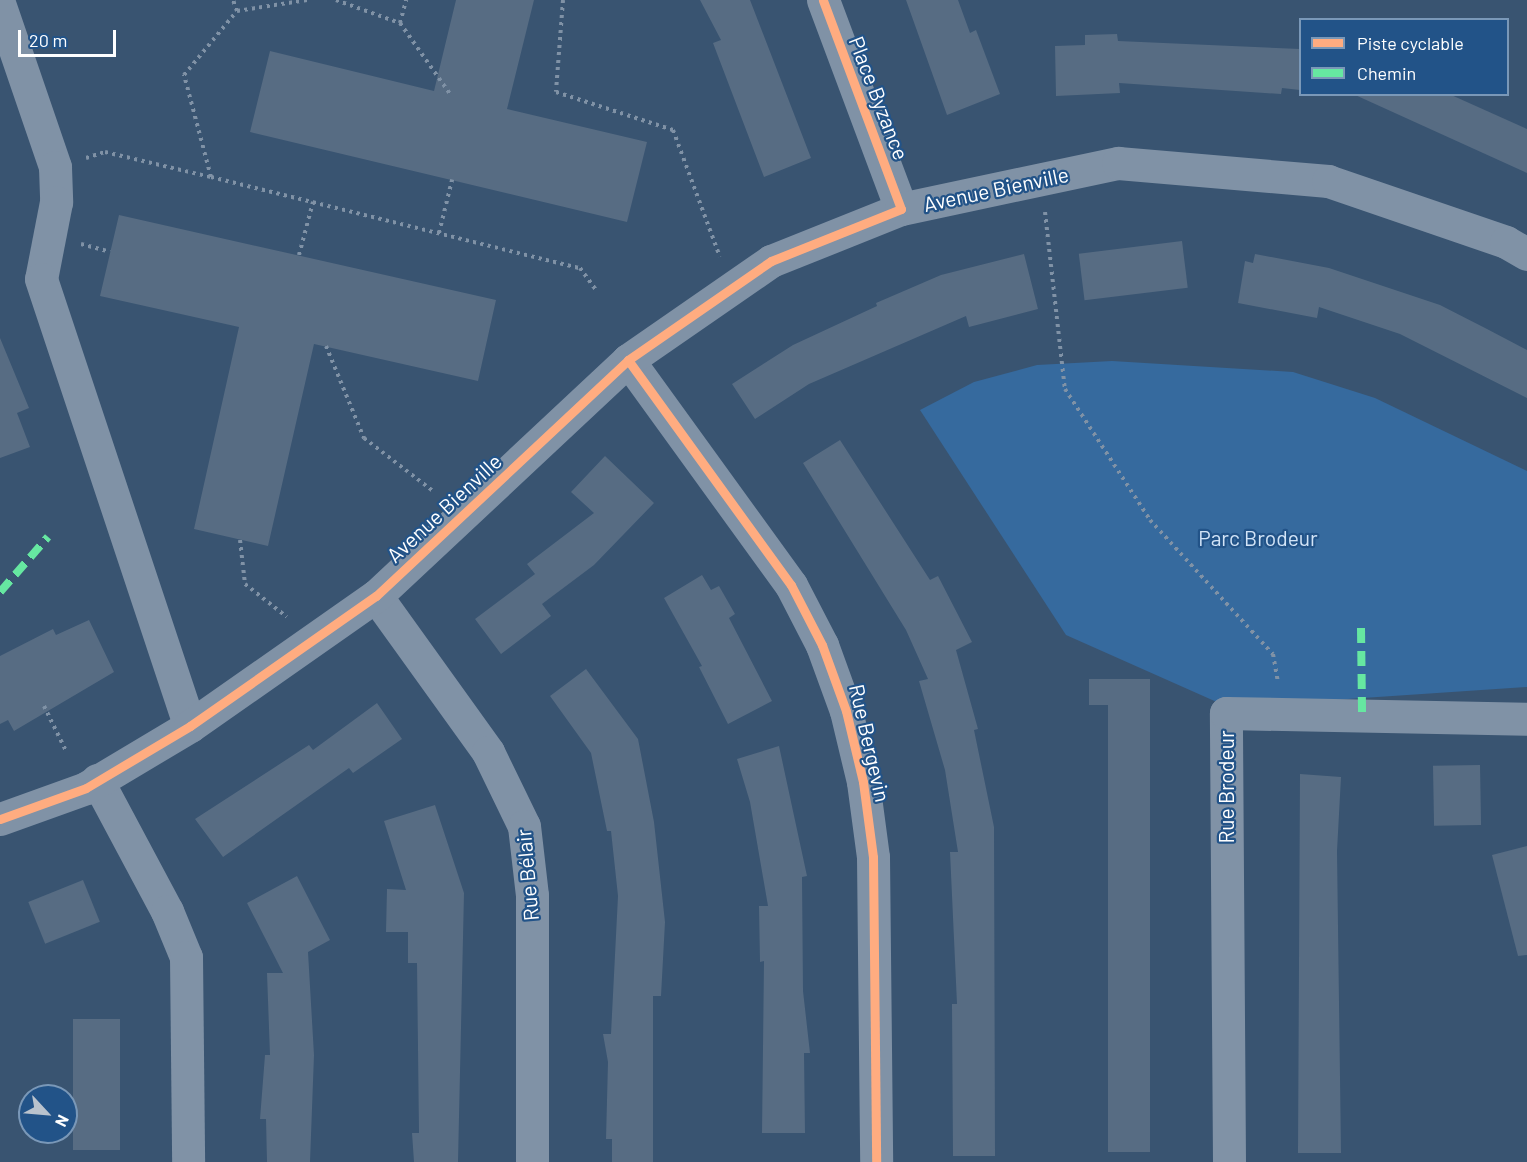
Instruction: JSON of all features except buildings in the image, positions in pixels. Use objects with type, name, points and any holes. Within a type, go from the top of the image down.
[{"type":"street","name":"Place Byzance","points":[[823,0],[901,210]]},
{"type":"street","points":[[0,6],[55,167],[56,202],[41,279],[190,726]]},
{"type":"street","name":"Avenue Bienville","points":[[0,819],[86,788],[190,726],[376,596],[628,360],[771,261],[901,210],[1118,163],[1328,181],[1506,242],[1527,254]]},
{"type":"street","name":"Rue Bergevin","points":[[628,360],[791,585],[822,645],[846,711],[864,782],[873,857],[876,1162]]},
{"type":"street","name":"Rue Bélair","points":[[376,596],[493,760],[524,826],[532,895],[532,1162]]},
{"type":"street","name":"Rue Brodeur","points":[[1229,1162],[1226,713],[1527,718]]},
{"type":"street","points":[[97,780],[171,918],[186,957],[188,1162]]},
{"type":"path","points":[[233,0],[237,11]]},
{"type":"path","points":[[211,177],[184,75],[237,11],[307,0]]},
{"type":"path","points":[[336,0],[400,23],[450,94]]},
{"type":"path","points":[[400,23],[406,0]]},
{"type":"path","points":[[563,0],[556,92],[673,129],[732,288]]},
{"type":"path","points":[[55,167],[105,152],[580,268],[595,289]]},
{"type":"path","points":[[439,233],[452,180]]},
{"type":"path","points":[[299,255],[313,202]]},
{"type":"path","points":[[1044,202],[1065,389],[1150,520],[1273,654],[1284,714]]},
{"type":"path","points":[[326,346],[364,438],[433,491]]},
{"type":"path","points":[[240,540],[245,584],[291,620]]},
{"type":"path","points":[[44,706],[66,751]]},
{"type":"green space","name":"Parc Brodeur","points":[[1112,361],[1293,372],[1375,398],[1527,471],[1527,687],[1228,707],[1066,635],[920,410],[974,382],[1037,365]]},
{"type":"marked path","points":[[0,592],[48,537]]},
{"type":"marked path","points":[[1361,628],[1362,715]]},
{"type":"cycle path","points":[[0,819],[86,788],[190,726],[376,596],[628,360],[771,261],[901,209],[823,0]]},
{"type":"cycle path","points":[[628,360],[791,585],[822,645],[846,711],[863,782],[873,857],[876,1162]]}]
